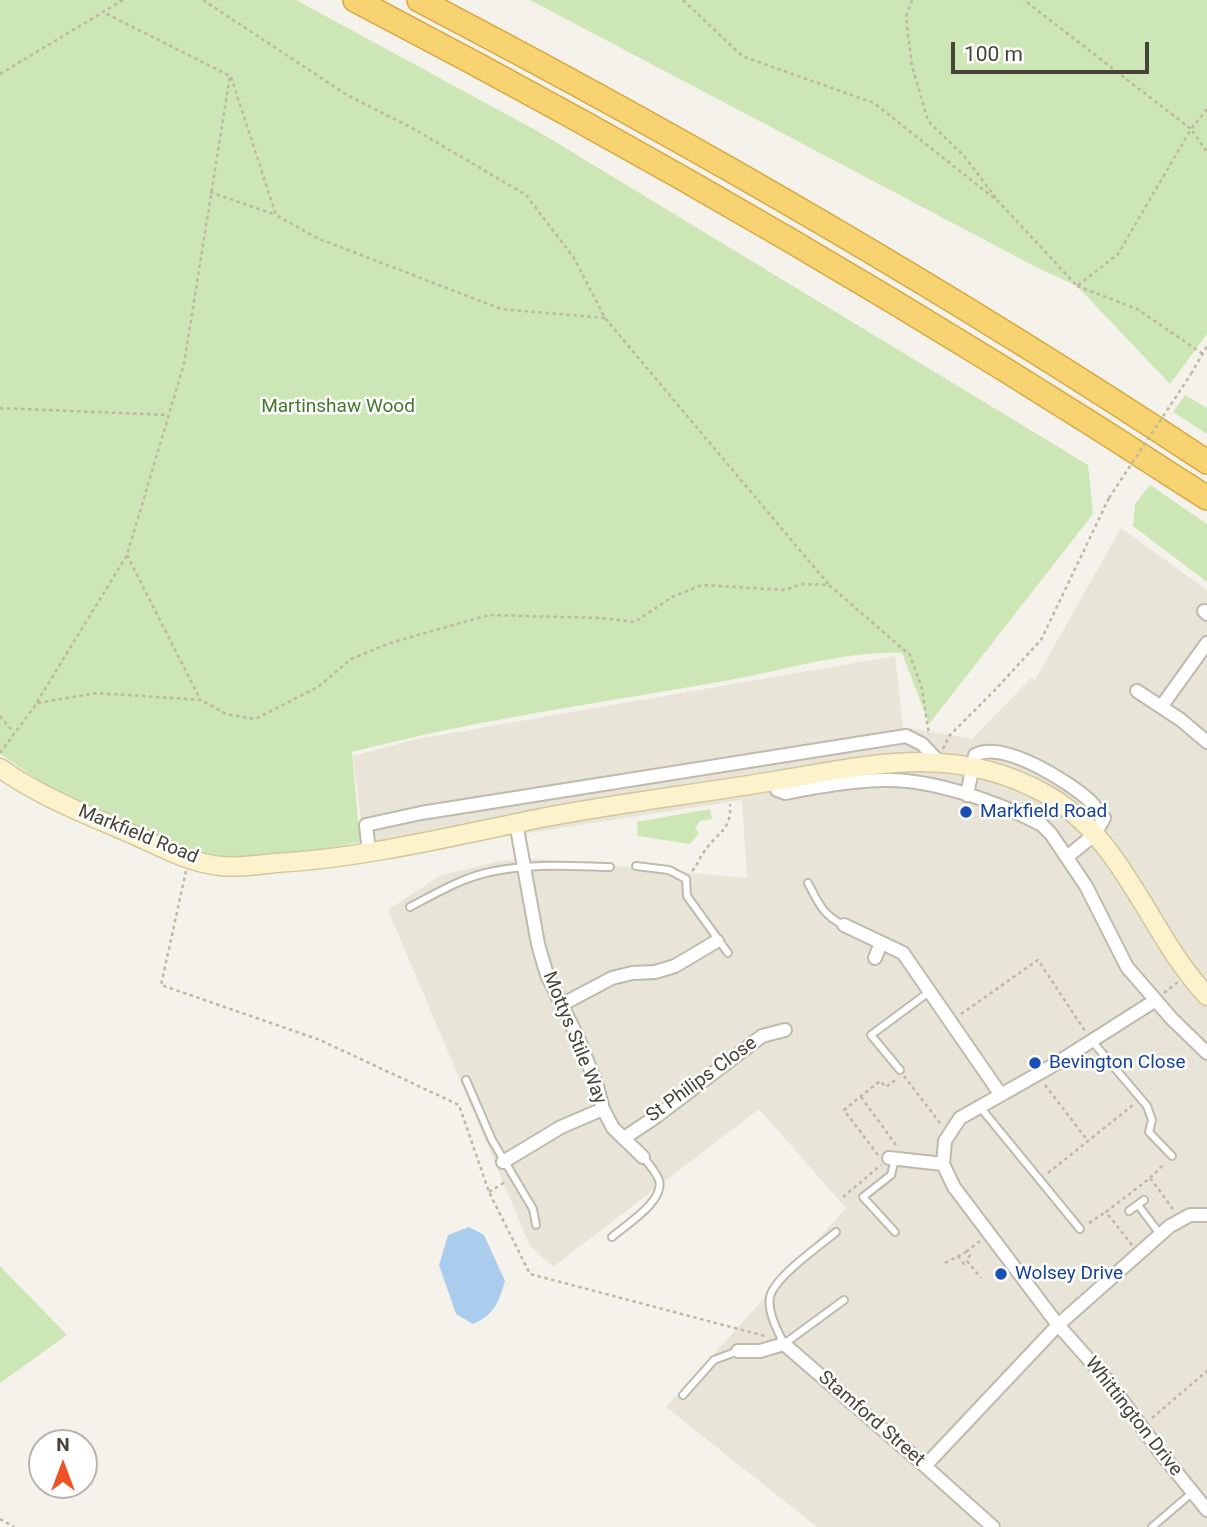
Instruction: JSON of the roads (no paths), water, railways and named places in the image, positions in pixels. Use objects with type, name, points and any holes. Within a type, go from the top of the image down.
[{"type":"highway","points":[[355,0],[520,86],[743,211],[962,342],[1207,498]]},
{"type":"highway","points":[[419,0],[539,63],[759,186],[979,316],[1207,462]]},
{"type":"street","points":[[1161,707],[1207,643]]},
{"type":"street","points":[[1137,691],[1207,742]]},
{"type":"street","points":[[369,852],[366,825],[435,811],[906,736],[922,744],[938,761]]},
{"type":"street","name":"Markfield Road","points":[[0,768],[41,794],[188,859],[222,867],[310,861],[369,852],[516,823],[868,767],[938,761],[972,766],[1004,773],[1047,794],[1095,834],[1120,865],[1187,975],[1207,996]]},
{"type":"street","points":[[967,795],[972,766]]},
{"type":"street","name":"Markfield Road","points":[[775,781],[777,790],[785,793],[842,783],[884,780],[921,783],[967,795],[1042,825],[1086,886],[1128,967],[1172,1019],[1207,1053]]},
{"type":"street","name":"Mottys Stile Way","points":[[516,823],[538,944],[547,975],[613,1128],[643,1157]]},
{"type":"street","points":[[1067,857],[1095,834]]},
{"type":"street","points":[[844,925],[903,953],[1001,1095]]},
{"type":"street","points":[[561,1005],[612,978],[632,973],[655,972],[674,966],[717,941]]},
{"type":"street","points":[[875,958],[881,943]]},
{"type":"street","points":[[897,1159],[943,1164],[945,1141],[960,1118],[1037,1075],[1156,1000]]},
{"type":"street","name":"St Philips Close","points":[[624,1138],[762,1036],[785,1030]]},
{"type":"street","points":[[503,1162],[561,1127],[603,1109]]},
{"type":"street","name":"Whittington Drive","points":[[943,1164],[954,1187],[1058,1325],[1108,1381],[1207,1510]]},
{"type":"street","points":[[925,1466],[1058,1325],[1170,1226],[1190,1215],[1207,1215]]},
{"type":"street","points":[[738,1351],[760,1351],[784,1344]]},
{"type":"street","name":"Stamford Street","points":[[784,1344],[993,1527]]},
{"type":"lane","points":[[410,907],[456,883],[489,872],[555,865],[610,867]]},
{"type":"lane","points":[[636,866],[669,870],[685,879],[687,896],[728,953]]},
{"type":"lane","points":[[808,883],[823,912],[831,920],[844,925]]},
{"type":"lane","points":[[902,1072],[871,1035],[929,992]]},
{"type":"lane","points":[[1092,1041],[1147,1106],[1152,1120],[1149,1132],[1172,1156]]},
{"type":"lane","points":[[466,1080],[503,1162],[533,1209],[536,1225]]},
{"type":"lane","points":[[980,1107],[1080,1229]]},
{"type":"lane","points":[[612,1237],[655,1201],[660,1190],[658,1177],[643,1157]]},
{"type":"lane","points":[[895,1232],[863,1197],[891,1175],[897,1159]]},
{"type":"lane","points":[[1129,1211],[1141,1202],[1161,1235]]},
{"type":"lane","points":[[836,1232],[775,1286],[769,1299],[775,1325],[784,1344],[844,1300]]},
{"type":"lane","points":[[683,1395],[714,1360],[738,1351]]},
{"type":"lane","points":[[1152,1527],[1193,1492]]},
{"type":"water","points":[[469,1227],[484,1235],[505,1281],[495,1307],[473,1324],[456,1314],[439,1265],[448,1235]]},
{"type":"place","name":"Markfield Road","points":[[966,812]]},
{"type":"place","name":"Bevington Close","points":[[1035,1063]]},
{"type":"place","name":"Wolsey Drive","points":[[1001,1274]]},
{"type":"park label","name":"Martinshaw Wood","points":[[338,407]]}]
